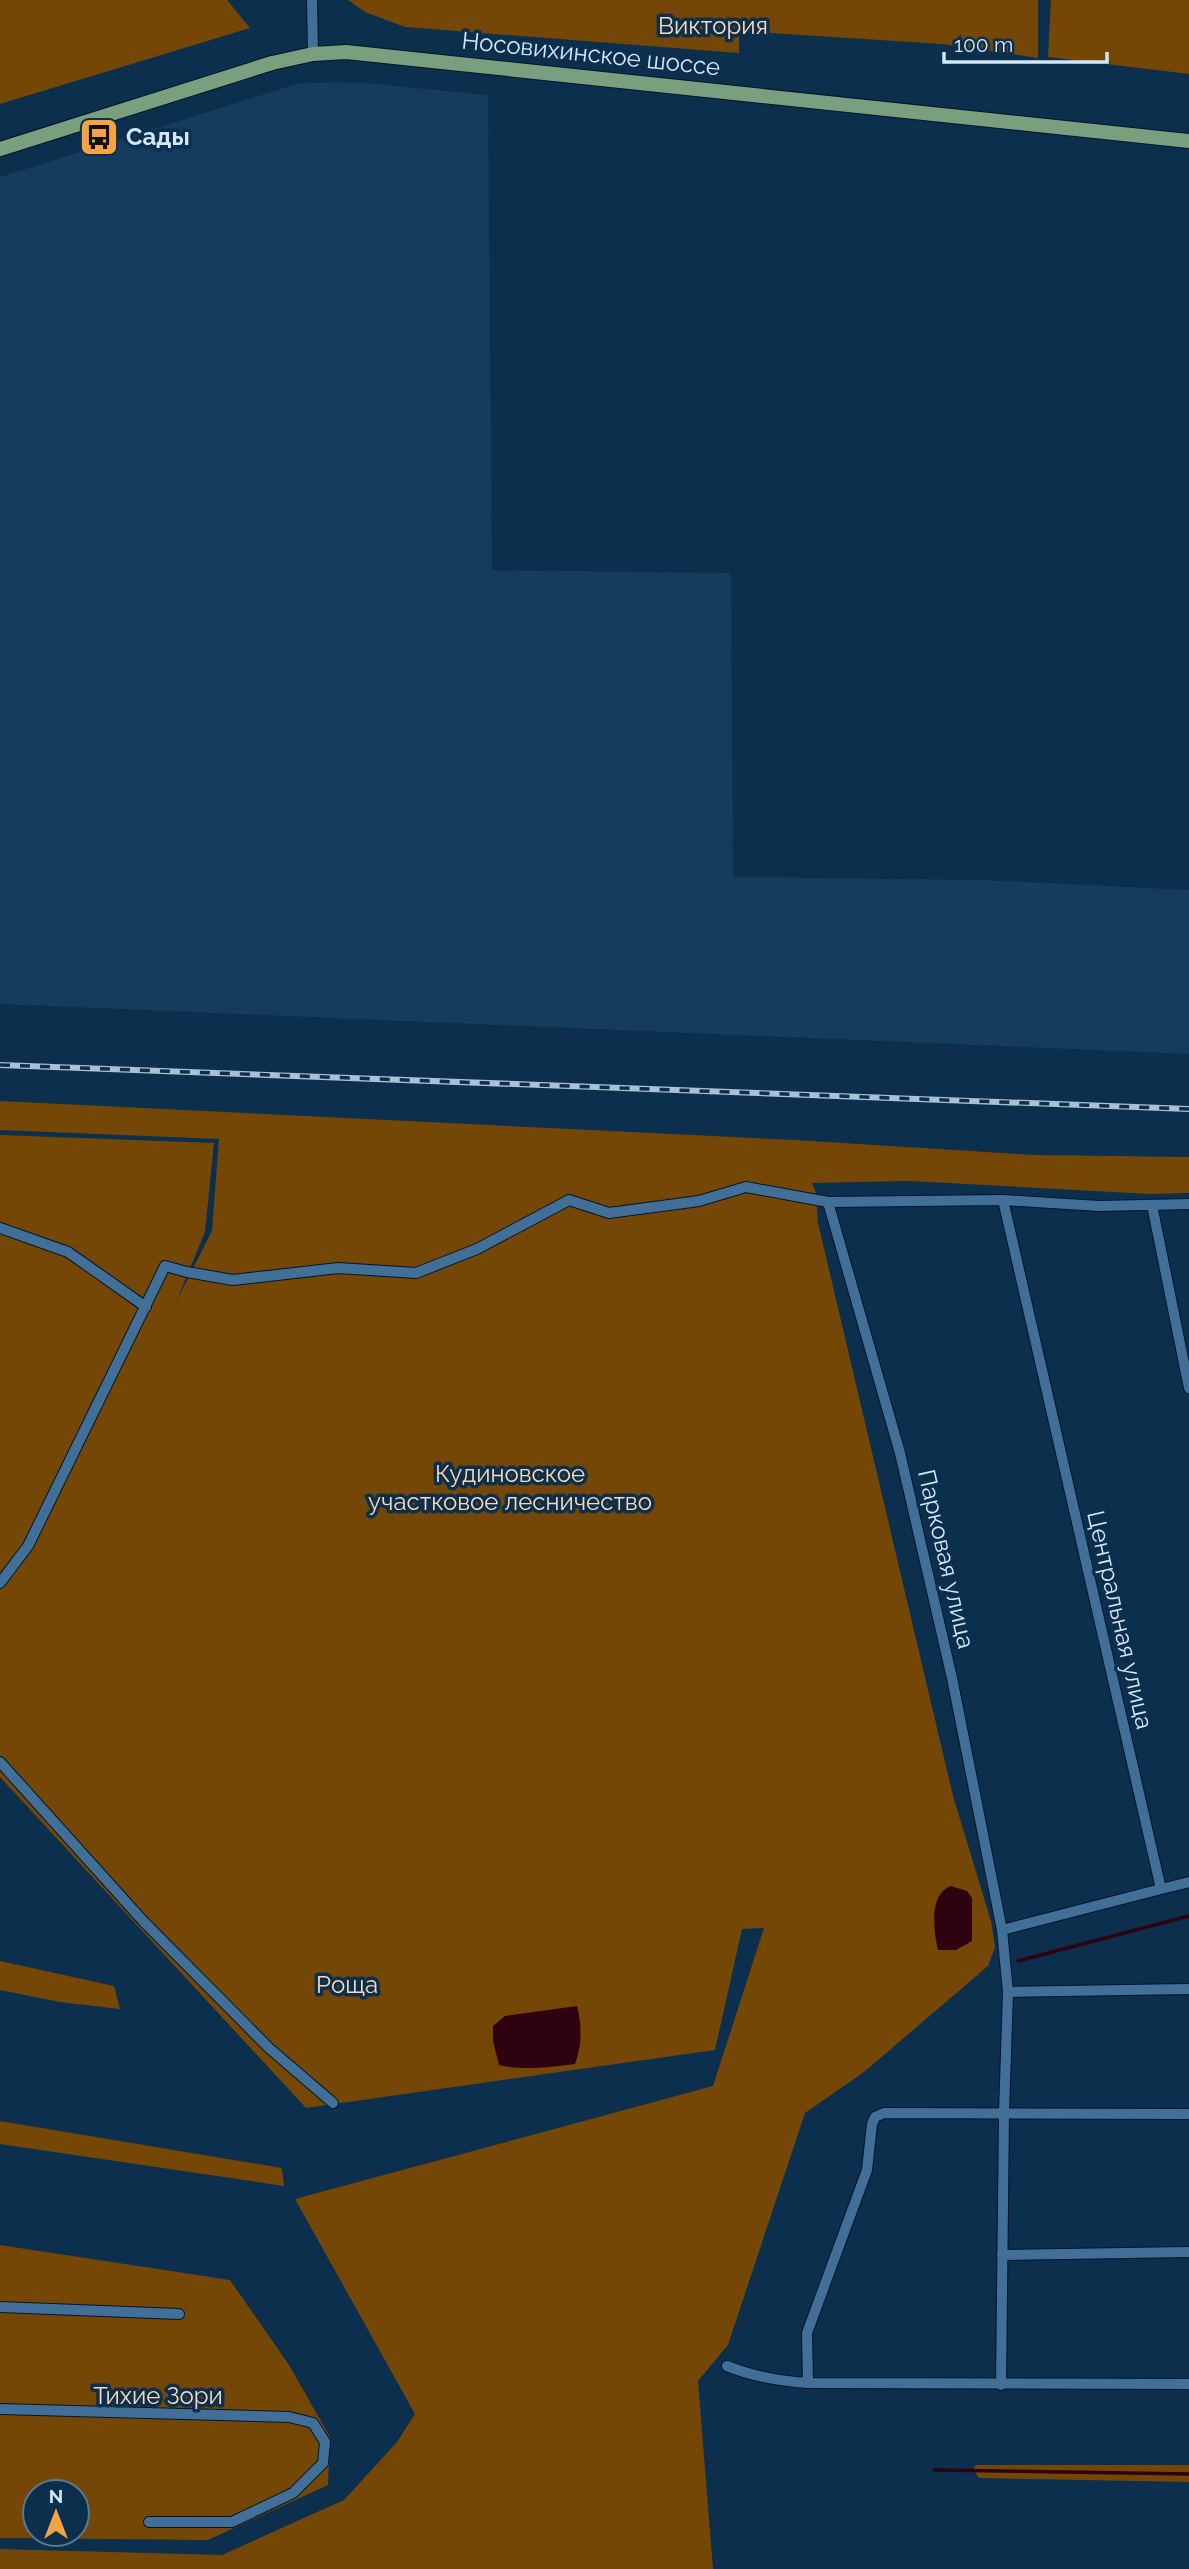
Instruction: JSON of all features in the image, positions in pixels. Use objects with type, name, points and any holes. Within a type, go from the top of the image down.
[{"type":"main road","name":"Носовихинское шоссе","points":[[0,149],[238,72],[313,54],[346,52],[1189,141]]},
{"type":"street","points":[[312,0],[313,54]]},
{"type":"street","points":[[0,1583],[27,1546],[165,1266],[233,1280],[338,1268],[416,1273],[477,1249],[569,1200],[609,1213],[699,1201],[746,1187],[828,1202],[1003,1200],[1099,1206],[1189,1204]]},
{"type":"street","name":"Центральная улица","points":[[1003,1200],[1161,1889]]},
{"type":"street","name":"Парковая улица","points":[[828,1202],[900,1453],[951,1678],[1002,1930],[1008,1992],[1001,2385]]},
{"type":"street","points":[[1152,1205],[1189,1388]]},
{"type":"street","points":[[0,1228],[68,1252],[146,1307]]},
{"type":"street","points":[[1176,1330],[1189,1330]]},
{"type":"street","points":[[0,1762],[144,1922],[269,2048],[333,2103]]},
{"type":"street","points":[[1002,1930],[1189,1882]]},
{"type":"street","points":[[1008,1992],[1189,1989]]},
{"type":"street","points":[[808,2383],[807,2333],[867,2170],[875,2117],[884,2113],[1189,2114]]},
{"type":"street","points":[[1002,2255],[1189,2252]]},
{"type":"street","points":[[0,2307],[179,2314]]},
{"type":"street","points":[[727,2366],[750,2375],[778,2381],[808,2383],[1189,2384]]},
{"type":"street","points":[[0,2409],[289,2417],[313,2423],[325,2442],[323,2463],[293,2493],[232,2522],[149,2522]]},
{"type":"shaded area","points":[[355,82],[488,95],[492,570],[731,573],[733,877],[985,880],[1189,890],[1189,1054],[0,1004],[0,177],[300,83]]},
{"type":"shaded area","points":[[951,1886],[967,1891],[972,1898],[972,1941],[956,1950],[938,1950],[934,1914],[939,1897]]},
{"type":"shaded area","points":[[577,2006],[580,2035],[575,2064],[528,2068],[499,2065],[493,2041],[493,2026],[505,2016]]},
{"type":"green space","points":[[0,0],[227,0],[250,28],[0,104]]},
{"type":"green space","name":"Виктория","points":[[348,0],[1038,0],[1038,58],[942,44],[739,31],[739,53],[405,27],[365,12]]},
{"type":"green space","points":[[1051,0],[1189,0],[1189,74],[1048,57]]},
{"type":"green space","name":"Кудиновское участковое лесничество","points":[[0,1101],[795,1140],[1034,1155],[1189,1157],[1189,1193],[1150,1194],[910,1181],[812,1183],[816,1193],[818,1223],[953,1796],[991,1921],[995,1947],[988,1966],[864,2072],[805,2113],[728,2345],[698,2381],[713,2569],[0,2569],[0,2549],[222,2555],[344,2500],[397,2442],[415,2414],[295,2199],[713,2086],[764,1928],[742,1929],[715,2050],[306,2108],[0,1777],[0,1135],[214,1143],[205,1232],[176,1302],[212,1231],[219,1139],[0,1130]]},
{"type":"green space","points":[[0,1961],[114,1986],[120,2009],[60,2002],[0,1990]]},
{"type":"green space","points":[[0,2121],[282,2168],[284,2186],[0,2144]]},
{"type":"green space","name":"Тихие Зори","points":[[0,2245],[230,2280],[289,2365],[330,2437],[328,2485],[208,2540],[91,2539],[91,2478],[21,2478],[21,2538],[0,2538]]},
{"type":"green space","points":[[976,2465],[1189,2465],[1189,2482],[979,2478],[973,2469]]},
{"type":"waterway","points":[[1018,1961],[1189,1916]]},
{"type":"waterway","points":[[934,2470],[1189,2474]]},
{"type":"railway","points":[[0,1065],[1189,1109]]},
{"type":"place","name":"Сады","points":[[99,137]]},
{"type":"park label","name":"Роща","points":[[347,1985]]}]
